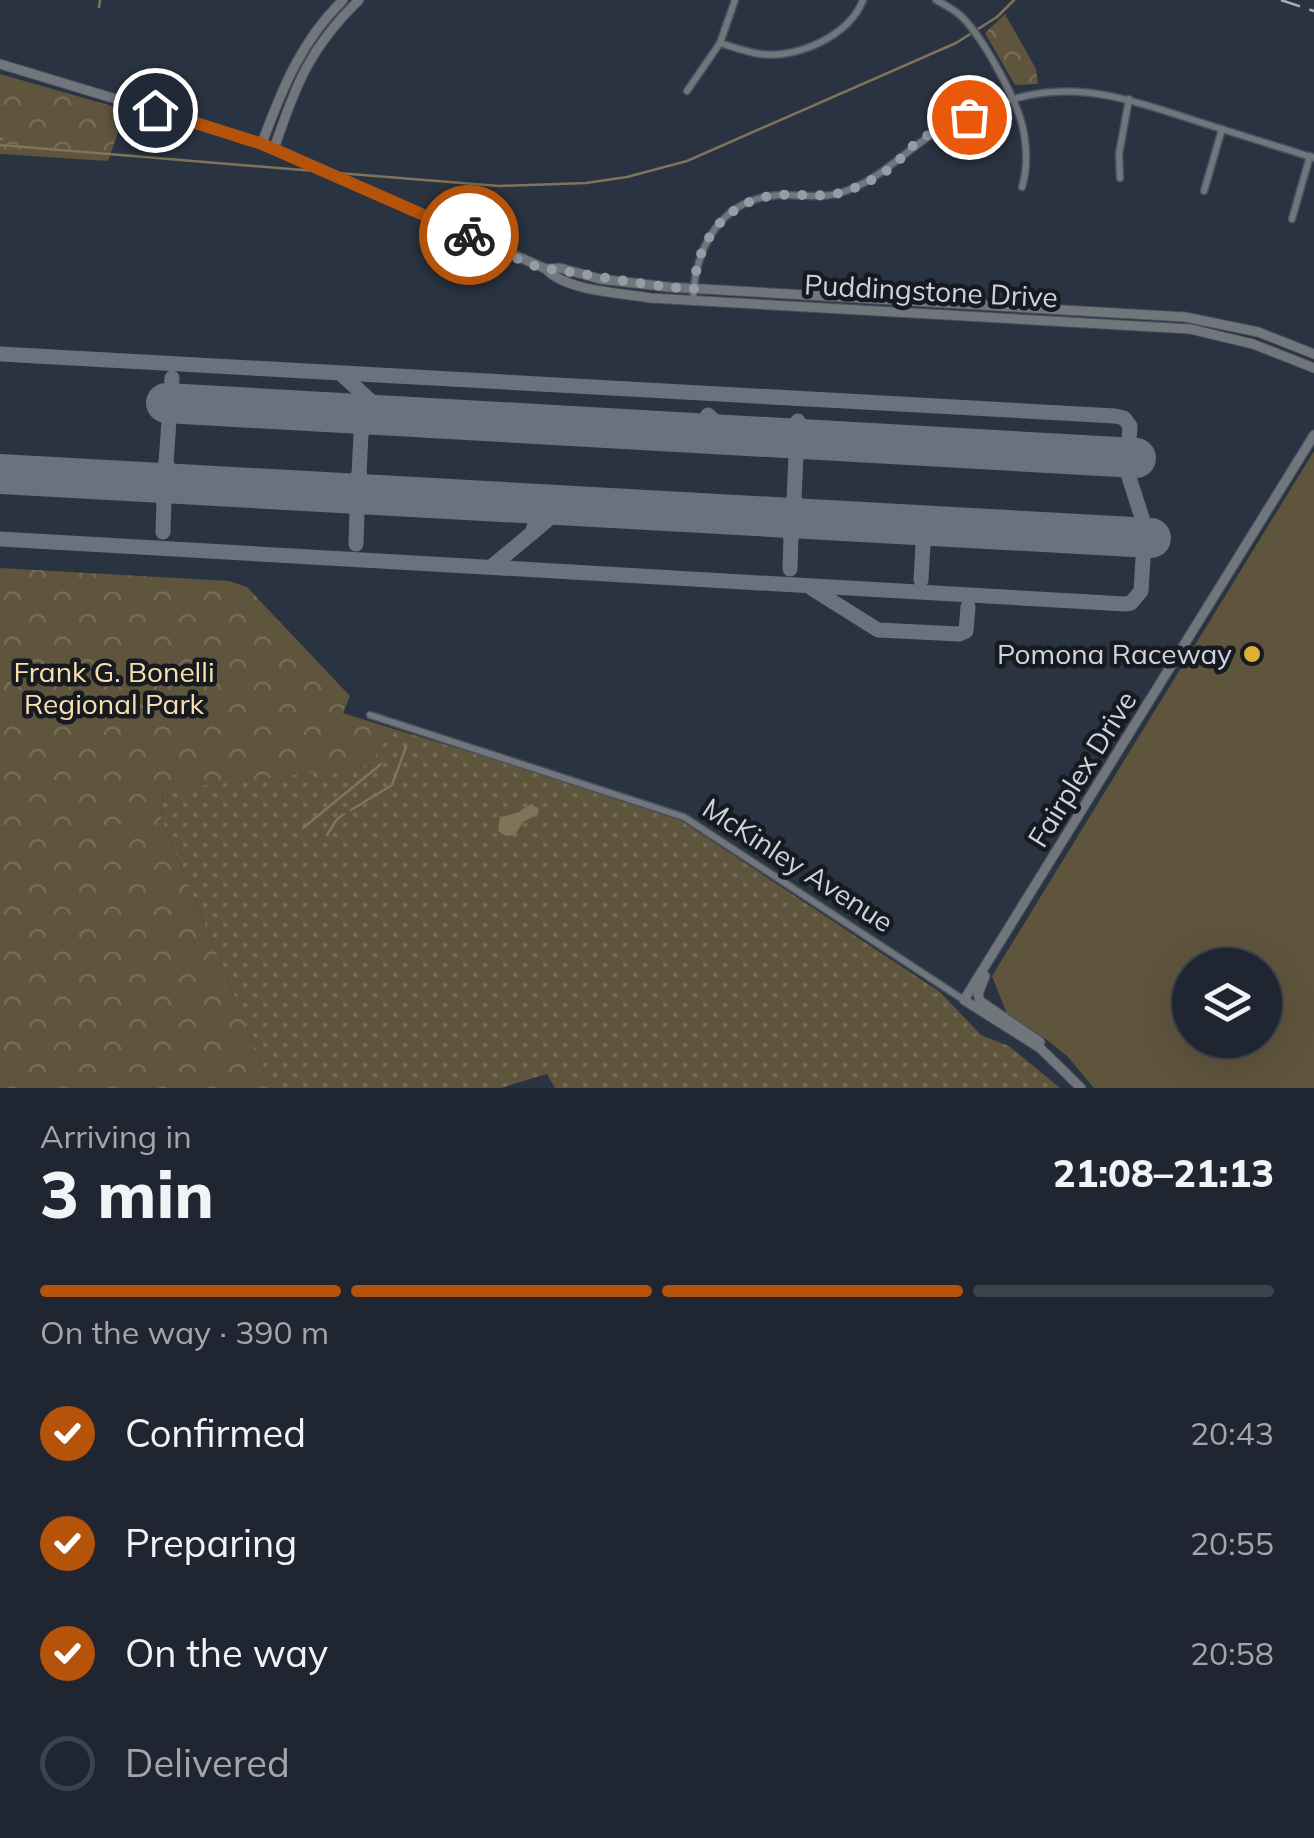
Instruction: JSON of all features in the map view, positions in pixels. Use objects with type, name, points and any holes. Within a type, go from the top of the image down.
[{"type":"street","points":[[262,144],[296,58],[343,0]]},
{"type":"street","points":[[687,91],[720,43],[736,0]]},
{"type":"street","points":[[720,43],[763,54],[801,51],[836,33],[860,10],[863,0]]},
{"type":"street","points":[[936,0],[970,26],[1012,99],[1024,133],[1026,174],[1022,188]]},
{"type":"street","points":[[274,149],[308,62],[326,34],[357,1]]},
{"type":"street","name":"Puddingstone Drive","points":[[0,64],[262,144],[546,269],[560,268],[621,283],[694,294],[1190,329],[1253,344],[1314,368]]},
{"type":"street","points":[[694,294],[696,267],[708,236],[738,208],[762,198],[815,198],[850,190],[886,171],[921,140],[1012,99],[1065,91],[1128,100],[1312,157],[1292,219]]},
{"type":"street","points":[[1120,178],[1118,154],[1128,100]]},
{"type":"street","points":[[1204,191],[1222,130]]},
{"type":"street","name":"Puddingstone Drive","points":[[694,294],[1185,317],[1258,332],[1314,354]]},
{"type":"street","name":"Fairplex Drive","points":[[964,1000],[1314,435]]},
{"type":"street","name":"McKinley Avenue","points":[[370,715],[684,817],[964,1000]]},
{"type":"street","points":[[998,946],[980,986],[980,1001],[1052,1051],[1083,1088]]},
{"type":"street","points":[[964,1000],[1040,1048],[1083,1088]]},
{"type":"green space","points":[[1005,14],[1036,69],[1038,84],[1015,85],[985,33]]},
{"type":"green space","points":[[0,74],[126,110],[108,161],[0,154]]},
{"type":"green space","name":"Pomona Raceway","points":[[1314,451],[1314,1088],[1094,1088],[1067,1056],[1007,1014],[992,976]]},
{"type":"green space","name":"Frank G. Bonelli Regional Park","points":[[0,568],[229,581],[247,587],[350,696],[343,713],[384,726],[373,765],[163,791],[161,818],[272,1088],[0,1088]]},
{"type":"green space","points":[[384,726],[640,803],[680,820],[940,992],[981,1035],[1009,1046],[1060,1088],[555,1088],[547,1074],[501,1088],[272,1088],[161,818],[163,790],[372,765]]},
{"type":"shaded area","points":[[531,804],[538,808],[538,814],[523,822],[515,835],[506,836],[498,831],[500,817]]},
{"type":"waterway","points":[[99,7],[100,0]]},
{"type":"waterway","points":[[338,173],[499,186],[586,183],[627,177],[687,161],[956,43],[997,17],[1014,0]]},
{"type":"waterway","points":[[0,145],[315,171]]},
{"type":"waterway","points":[[351,810],[392,785],[406,747]]},
{"type":"waterway","points":[[303,828],[381,764]]},
{"type":"waterway","points":[[327,835],[344,814]]},
{"type":"taxiway","points":[[0,354],[1115,416],[1124,418],[1130,426],[1127,471],[1145,527],[1141,591],[1131,603],[1125,604],[0,539]]},
{"type":"taxiway","points":[[340,373],[387,416]]},
{"type":"taxiway","points":[[166,463],[172,378]]},
{"type":"taxiway","points":[[341,413],[357,422],[361,433],[372,418],[390,416]]},
{"type":"taxiway","points":[[697,433],[707,428],[708,415],[738,435]]},
{"type":"taxiway","points":[[798,421],[802,431],[815,439],[804,444],[796,456],[791,444],[779,437],[790,432],[798,421]]},
{"type":"taxiway","points":[[359,475],[361,433]]},
{"type":"taxiway","points":[[794,499],[796,456]]},
{"type":"taxiway","points":[[166,463],[173,477],[184,484],[171,490],[164,501],[159,489],[149,482],[161,475],[166,463]]},
{"type":"taxiway","points":[[336,493],[353,485],[359,474],[365,488],[377,495]]},
{"type":"taxiway","points":[[336,493],[349,498],[357,512],[363,501],[377,495]]},
{"type":"taxiway","points":[[777,517],[794,499],[806,518]]},
{"type":"taxiway","points":[[163,532],[164,501]]},
{"type":"taxiway","points":[[517,502],[532,512],[532,533],[559,510],[577,506]]},
{"type":"taxiway","points":[[356,544],[357,512]]},
{"type":"taxiway","points":[[775,516],[786,524],[791,537],[795,528],[808,518]]},
{"type":"taxiway","points":[[907,524],[916,530],[923,544],[938,526]]},
{"type":"taxiway","points":[[491,567],[532,533]]},
{"type":"taxiway","points":[[790,569],[791,537]]},
{"type":"taxiway","points":[[921,580],[923,544]]},
{"type":"taxiway","points":[[811,588],[878,630],[959,634],[966,631],[968,607]]},
{"type":"runway","points":[[166,403],[1136,458]]},
{"type":"runway","points":[[0,474],[1151,538]]},
{"type":"railway","points":[[1281,0],[1314,11]]},
{"type":"way so far","points":[[469,235],[546,269],[560,268],[621,283],[694,289],[696,267],[708,236],[738,208],[778,195],[815,198],[850,190],[886,171],[921,140],[969,117]]},
{"type":"place","name":"Pomona Raceway","points":[[1252,654]]},
{"type":"route","points":[[155,110],[262,144],[469,235]]}]
